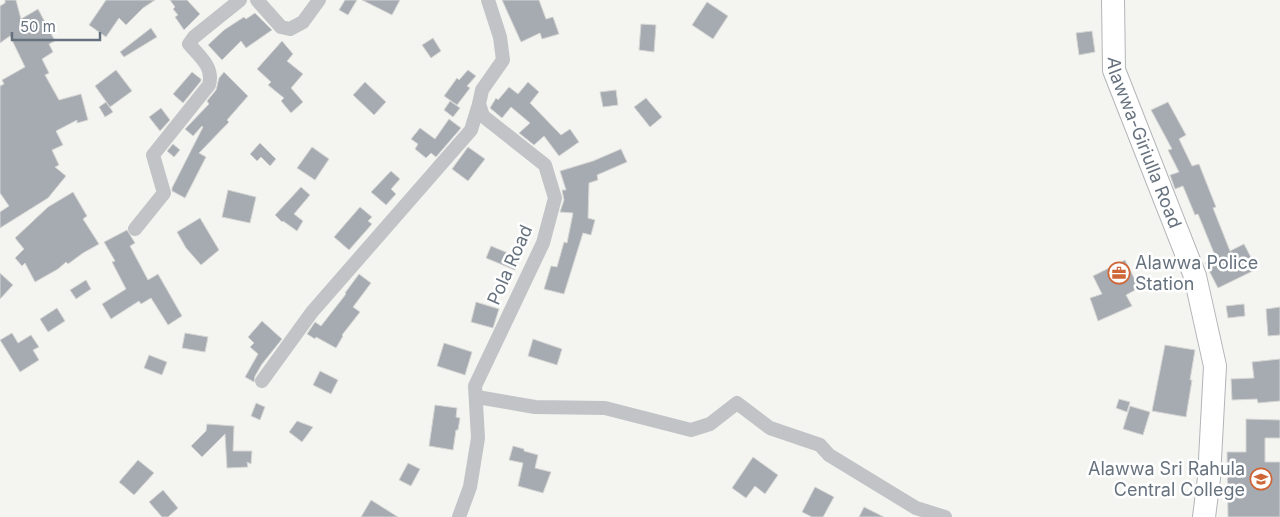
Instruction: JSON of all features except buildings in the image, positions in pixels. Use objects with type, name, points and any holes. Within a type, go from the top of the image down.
[{"type":"main road","name":"Alawwa-Giriulla Road","points":[[1113,0],[1114,70],[1195,276],[1216,366],[1209,478],[1204,517]]},
{"type":"street","points":[[135,229],[164,193],[154,155],[209,85],[211,77],[208,66],[189,44],[240,0]]},
{"type":"street","points":[[257,0],[281,27],[290,29],[303,22],[319,0]]},
{"type":"street","points":[[262,381],[312,312],[471,130],[482,90],[503,60],[500,37],[488,0]]},
{"type":"street","name":"Pola Road","points":[[459,517],[470,487],[478,438],[475,386],[543,243],[555,198],[545,165],[483,116],[479,104]]},
{"type":"street","points":[[477,396],[535,407],[605,408],[691,430],[710,424],[737,403],[770,428],[820,445],[829,455],[916,508],[945,517]]},
{"type":"place","name":"Alawwa Police Station","points":[[1119,273]]},
{"type":"place","name":"Alawwa Sri Rahula Central College","points":[[1261,479]]}]
